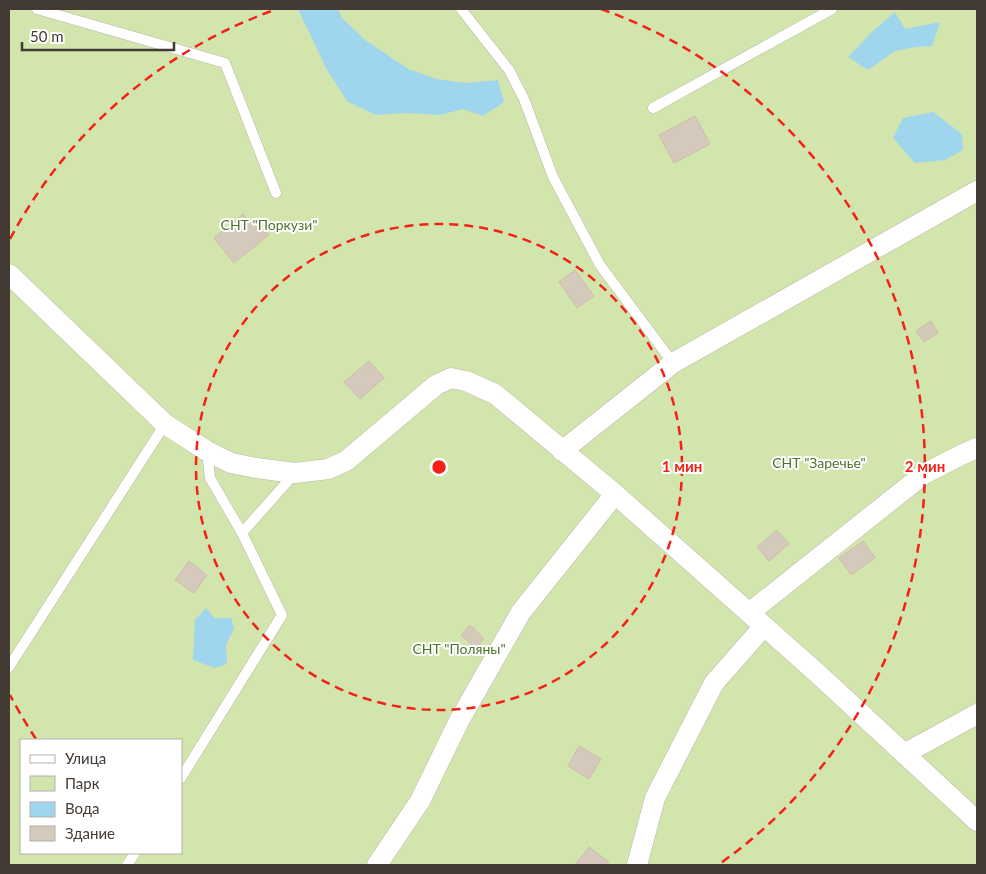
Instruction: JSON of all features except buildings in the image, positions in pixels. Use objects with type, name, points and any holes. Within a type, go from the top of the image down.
[{"type":"street","points":[[562,451],[673,363],[977,191]]},
{"type":"street","points":[[9,274],[165,424],[207,451],[231,463],[294,473],[328,470],[346,461],[427,392],[436,385],[451,378],[480,386],[495,394],[615,494],[757,619],[977,821]]},
{"type":"street","points":[[637,865],[655,798],[714,683],[757,619],[924,474],[977,448]]},
{"type":"street","points":[[376,865],[420,801],[459,721],[521,612],[615,494]]},
{"type":"street","points":[[904,754],[977,714]]},
{"type":"lane","points":[[37,9],[225,63],[276,193]]},
{"type":"lane","points":[[460,9],[509,70],[524,99],[553,177],[600,265],[673,363]]},
{"type":"lane","points":[[653,108],[832,9]]},
{"type":"lane","points":[[9,667],[165,424]]},
{"type":"lane","points":[[182,776],[282,615],[242,533],[210,478],[207,451]]},
{"type":"lane","points":[[242,533],[294,473]]},
{"type":"lane","points":[[127,865],[134,854]]},
{"type":"green space","points":[[9,9],[977,9],[977,865],[9,865]]},
{"type":"water","points":[[298,9],[338,9],[342,18],[365,40],[408,69],[436,79],[466,83],[498,80],[504,102],[483,116],[463,109],[440,115],[405,113],[376,115],[348,102],[327,70]]},
{"type":"water","points":[[895,12],[905,29],[940,22],[932,46],[895,51],[868,70],[848,57],[873,31]]},
{"type":"water","points":[[933,112],[962,134],[963,150],[945,160],[915,163],[893,138],[903,118]]},
{"type":"water","points":[[206,608],[214,618],[231,618],[234,629],[226,645],[227,664],[215,668],[193,660],[195,620]]},
{"type":"park label","name":"СНТ \"Поркузи\"","points":[[269,224]]},
{"type":"park label","name":"СНТ \"Заречье\"","points":[[819,462]]},
{"type":"park label","name":"СНТ \"Поляны\"","points":[[459,648]]}]
